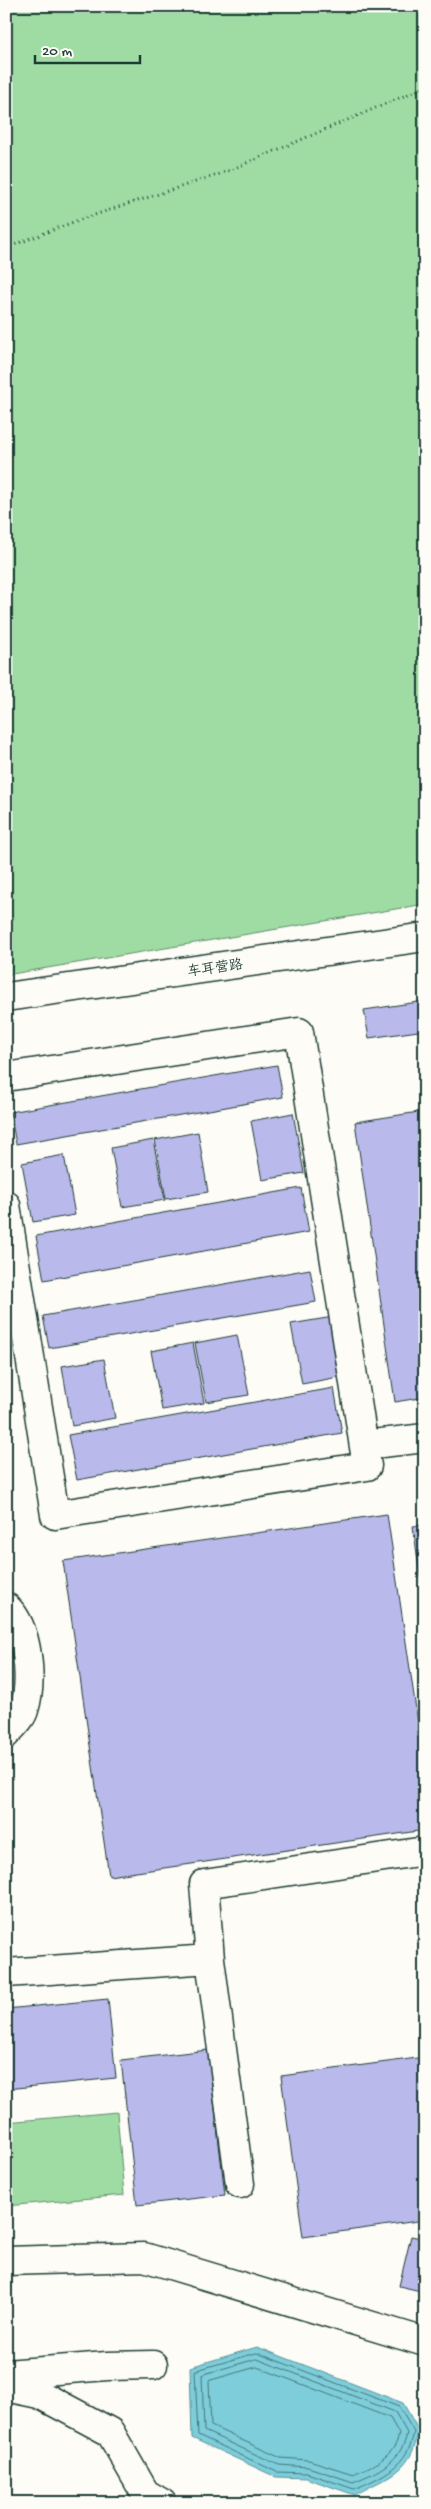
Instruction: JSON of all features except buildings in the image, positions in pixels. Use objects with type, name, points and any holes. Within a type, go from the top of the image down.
[{"type":"street","name":"车耳营路","points":[[6,997],[425,936]]},
{"type":"street","points":[[6,1077],[299,1032],[367,1466],[55,1515],[6,1205]]},
{"type":"street","points":[[364,1445],[425,1438]]},
{"type":"street","points":[[6,1607],[19,1626],[30,1672],[24,1711],[6,1734]]},
{"type":"street","points":[[240,2184],[210,1959],[204,1884],[425,1851]]},
{"type":"street","points":[[6,1972],[210,1959]]},
{"type":"street","points":[[6,2261],[144,2257],[425,2342]]},
{"type":"street","points":[[6,2374],[98,2366],[152,2365]]},
{"type":"street","points":[[6,2387],[38,2394],[110,2432],[145,2493],[162,2503]]},
{"type":"path","points":[[6,248],[76,221],[223,173],[425,87]]},
{"type":"green space","points":[[6,6],[425,6],[425,904],[6,975]]},
{"type":"green space","points":[[117,2112],[124,2195],[6,2206],[6,2122]]},
{"type":"water","points":[[257,2347],[403,2403],[419,2431],[415,2446],[404,2465],[397,2472],[355,2495],[306,2478],[276,2477],[192,2438],[190,2367]]}]
